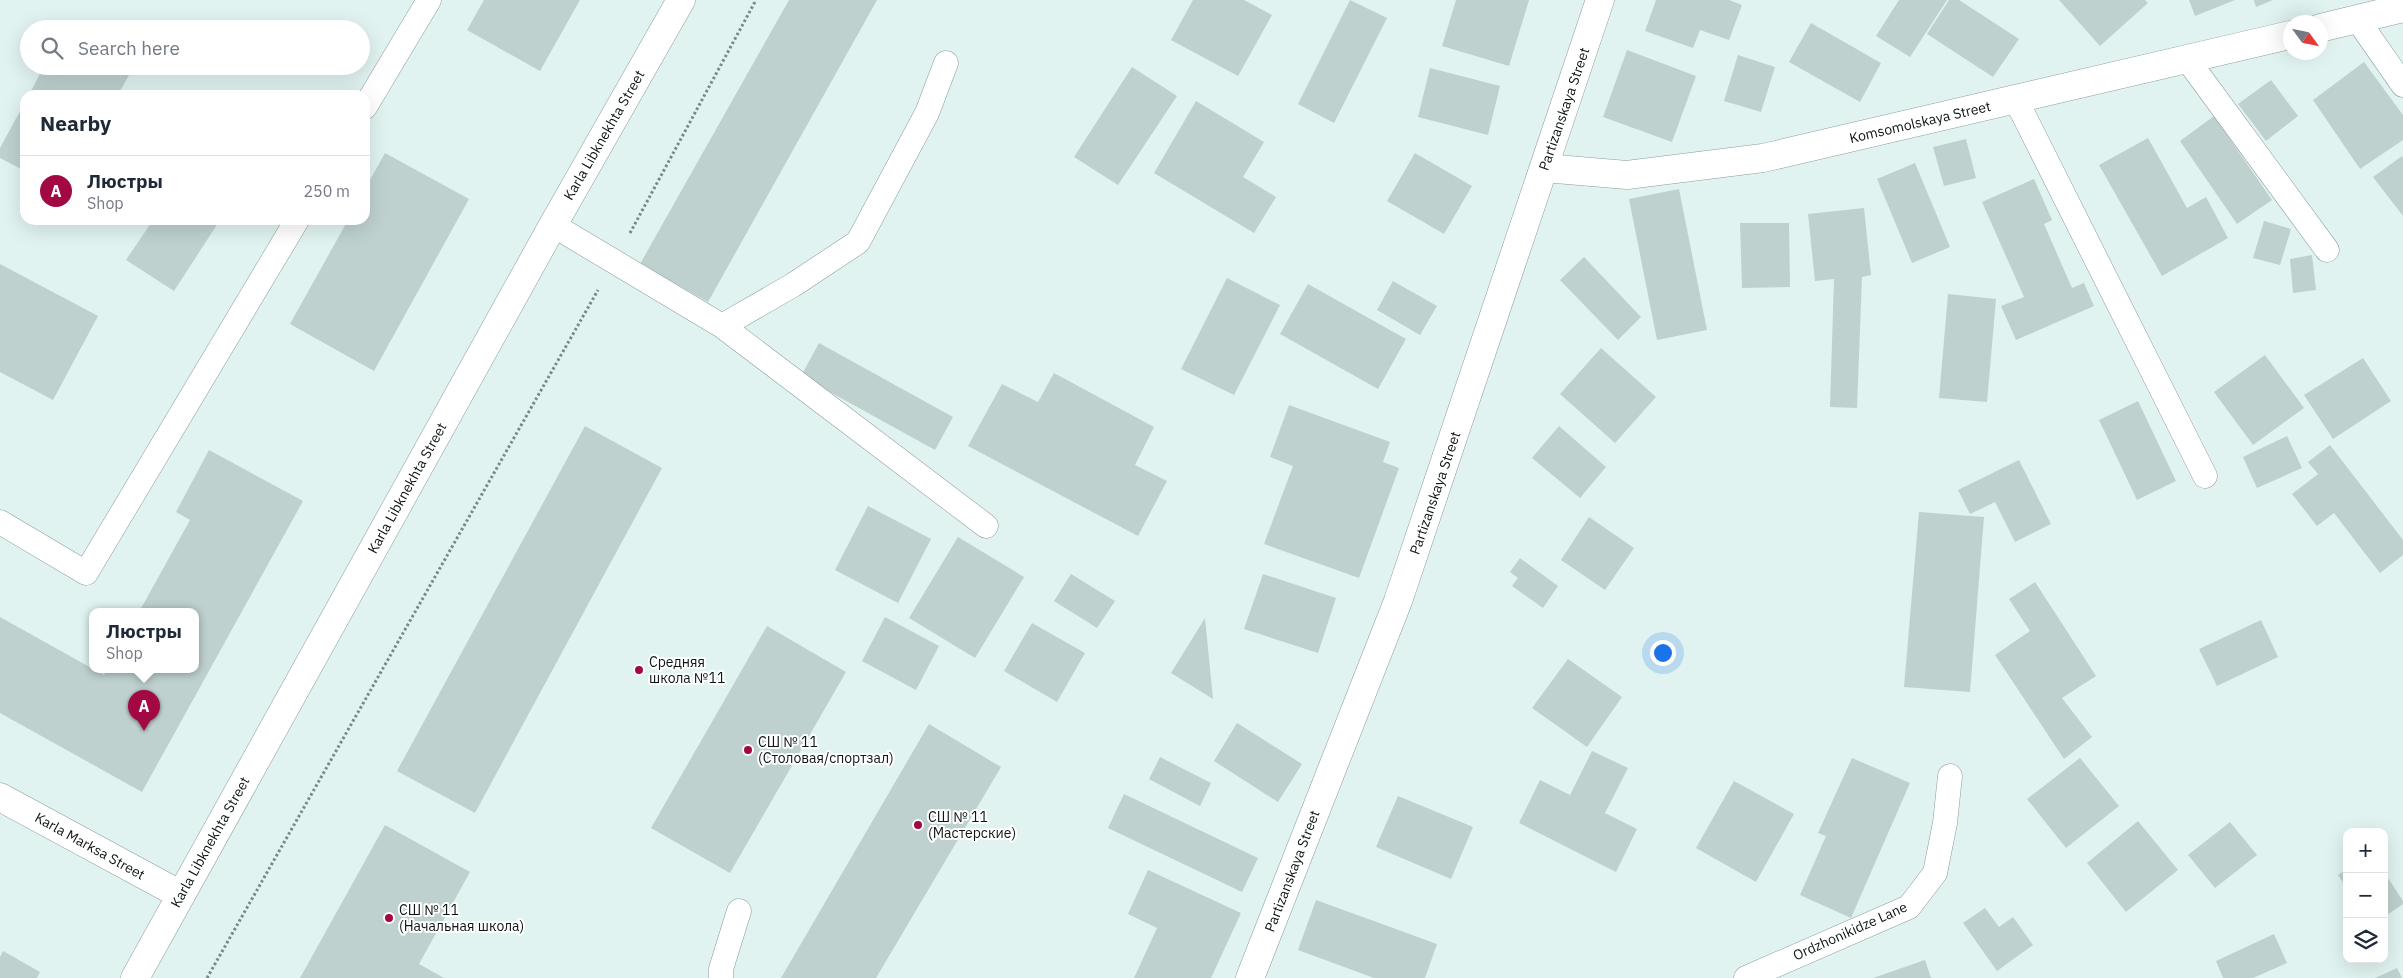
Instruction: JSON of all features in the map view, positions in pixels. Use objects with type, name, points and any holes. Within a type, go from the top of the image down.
[{"type":"street","name":"Karla Libknekhta Street","points":[[135,978],[553,225],[681,0]]},
{"type":"street","name":"Partizanskaya Street","points":[[1250,978],[1398,601],[1600,0]]},
{"type":"street","points":[[2328,26],[2403,8]]},
{"type":"street","name":"Komsomolskaya Street","points":[[1544,168],[1627,175],[1763,158],[2283,37]]},
{"type":"street","name":"Karla Marksa Street","points":[[0,797],[181,895]]},
{"type":"lane","points":[[370,99],[429,0]]},
{"type":"lane","points":[[2357,19],[2403,84]]},
{"type":"lane","points":[[2187,59],[2327,250]]},
{"type":"lane","points":[[722,326],[793,285],[858,242],[927,113],[946,63]]},
{"type":"lane","points":[[2016,100],[2205,476]]},
{"type":"lane","points":[[0,522],[86,573],[294,225]]},
{"type":"lane","points":[[553,225],[615,260],[722,326],[986,526]]},
{"type":"lane","name":"Ordzhonikidze Lane","points":[[1746,978],[1909,907],[1935,873],[1945,823],[1950,776]]},
{"type":"lane","points":[[720,978],[739,911]]},
{"type":"path","points":[[207,978],[615,260],[756,0]]},
{"type":"building","points":[[484,0],[580,0],[540,71],[467,30]]},
{"type":"building","points":[[789,0],[877,0],[708,302],[640,264]]},
{"type":"building","points":[[1193,0],[1244,0],[1272,15],[1238,76],[1171,40]]},
{"type":"building","points":[[1350,0],[1387,18],[1334,123],[1298,104]]},
{"type":"building","points":[[1456,0],[1529,0],[1509,66],[1442,46]]},
{"type":"building","points":[[1656,0],[1729,0],[1742,5],[1729,40],[1700,30],[1693,48],[1645,31]]},
{"type":"building","points":[[1899,0],[1947,0],[1910,57],[1876,36]]},
{"type":"building","points":[[1949,0],[1959,0],[2019,39],[1993,77],[1927,34]]},
{"type":"building","points":[[2059,0],[2145,0],[2148,3],[2100,46]]},
{"type":"building","points":[[2189,0],[2235,0],[2195,16]]},
{"type":"building","points":[[2254,0],[2273,0],[2256,7]]},
{"type":"building","points":[[1811,23],[1881,63],[1860,102],[1789,62]]},
{"type":"building","points":[[1627,50],[1696,76],[1672,142],[1603,117]]},
{"type":"building","points":[[1738,55],[1775,67],[1761,112],[1724,101]]},
{"type":"building","points":[[2364,62],[2403,115],[2403,140],[2360,169],[2313,100]]},
{"type":"building","points":[[1132,67],[1177,96],[1118,185],[1074,157]]},
{"type":"building","points":[[1430,68],[1500,86],[1488,135],[1418,117]]},
{"type":"building","points":[[39,75],[129,75],[121,90],[32,90]]},
{"type":"building","points":[[2271,80],[2298,116],[2266,141],[2238,104]]},
{"type":"building","points":[[1196,101],[1264,142],[1243,177],[1276,197],[1254,233],[1154,173]]},
{"type":"building","points":[[20,111],[20,168],[0,158],[0,148]]},
{"type":"building","points":[[2214,116],[2272,200],[2237,224],[2180,141]]},
{"type":"building","points":[[2148,138],[2187,208],[2206,197],[2228,238],[2162,276],[2099,165]]},
{"type":"building","points":[[1966,139],[1976,178],[1944,186],[1933,147]]},
{"type":"building","points":[[385,153],[469,199],[374,371],[290,324],[345,225],[370,225],[370,180]]},
{"type":"building","points":[[1415,153],[1472,186],[1444,234],[1387,201]]},
{"type":"building","points":[[2402,156],[2403,158],[2403,216],[2373,177]]},
{"type":"building","points":[[1915,163],[1950,247],[1912,263],[1877,179]]},
{"type":"building","points":[[2034,179],[2052,220],[2044,224],[2072,288],[2084,283],[2094,306],[2016,340],[2001,306],[2024,297],[1982,202]]},
{"type":"building","points":[[1679,189],[1707,330],[1657,340],[1629,199]]},
{"type":"building","points":[[1864,208],[1871,275],[1862,277],[1857,408],[1830,407],[1834,279],[1815,281],[1808,214]]},
{"type":"building","points":[[2264,221],[2291,229],[2280,265],[2253,258]]},
{"type":"building","points":[[1740,223],[1789,223],[1790,287],[1742,288]]},
{"type":"building","points":[[150,225],[217,225],[174,291],[126,260]]},
{"type":"building","points":[[2312,255],[2316,290],[2293,293],[2290,259]]},
{"type":"building","points":[[1584,257],[1641,317],[1618,340],[1560,280]]},
{"type":"building","points":[[0,264],[98,316],[53,400],[0,372]]},
{"type":"building","points":[[1227,278],[1280,305],[1234,395],[1181,369]]},
{"type":"building","points":[[1393,281],[1437,306],[1420,335],[1377,310]]},
{"type":"building","points":[[1308,284],[1406,339],[1378,389],[1280,334]]},
{"type":"building","points":[[1948,294],[1996,299],[1987,402],[1939,398]]},
{"type":"building","points":[[819,343],[953,417],[935,450],[801,376]]},
{"type":"building","points":[[1601,348],[1656,397],[1615,443],[1560,394]]},
{"type":"building","points":[[2265,355],[2304,408],[2253,445],[2214,392]]},
{"type":"building","points":[[2363,358],[2391,401],[2333,439],[2304,395]]},
{"type":"building","points":[[1054,373],[1154,427],[1135,465],[1167,481],[1138,536],[968,446],[1002,384],[1038,402]]},
{"type":"building","points":[[2138,401],[2176,481],[2137,500],[2099,420]]},
{"type":"building","points":[[1289,405],[1390,442],[1383,462],[1399,468],[1359,578],[1264,544],[1293,466],[1270,457]]},
{"type":"building","points":[[585,426],[662,468],[475,813],[397,771]]},
{"type":"building","points":[[1559,426],[1606,467],[1580,498],[1532,458]]},
{"type":"building","points":[[2287,436],[2302,468],[2257,488],[2243,457]]},
{"type":"building","points":[[2330,445],[2403,540],[2403,555],[2380,573],[2334,513],[2317,526],[2292,494],[2318,474],[2308,462]]},
{"type":"building","points":[[209,450],[303,501],[142,792],[0,713],[0,617],[89,667],[89,673],[100,673],[104,675],[105,673],[199,673],[199,608],[141,608],[190,520],[176,512]]},
{"type":"building","points":[[2019,460],[2051,524],[2015,542],[1995,502],[1970,514],[1958,490]]},
{"type":"building","points":[[868,506],[931,539],[898,603],[835,570]]},
{"type":"building","points":[[1919,512],[1984,517],[1970,692],[1904,687]]},
{"type":"building","points":[[1589,517],[1634,548],[1605,590],[1561,560]]},
{"type":"building","points":[[958,537],[1024,577],[975,658],[909,618]]},
{"type":"building","points":[[1520,558],[1558,586],[1543,608],[1512,586],[1518,578],[1510,572]]},
{"type":"building","points":[[1071,574],[1115,601],[1097,628],[1054,601]]},
{"type":"building","points":[[1263,574],[1336,598],[1318,653],[1244,629]]},
{"type":"building","points":[[2035,582],[2096,676],[2062,698],[2092,737],[2064,759],[1995,655],[2030,631],[2009,599]]},
{"type":"building","points":[[885,617],[939,646],[916,690],[862,661]]},
{"type":"building","points":[[1205,618],[1213,699],[1171,673]]},
{"type":"building","points":[[2261,620],[2278,657],[2217,686],[2199,649]]},
{"type":"building","points":[[1032,623],[1085,653],[1057,702],[1004,671]]},
{"type":"building","name":"СШ № 11 (Столовая/спортзал)","points":[[767,626],[846,672],[730,873],[651,828]]},
{"type":"building","points":[[1568,659],[1622,697],[1587,747],[1532,708]]},
{"type":"building","points":[[1237,723],[1302,764],[1278,802],[1214,761]]},
{"type":"building","name":"СШ № 11 (Мастерские)","points":[[929,724],[1001,767],[876,978],[781,978]]},
{"type":"building","points":[[1592,751],[1628,768],[1605,813],[1637,829],[1616,872],[1519,823],[1540,780],[1570,795]]},
{"type":"building","points":[[1160,757],[1211,783],[1200,806],[1149,779]]},
{"type":"building","points":[[1852,758],[1910,783],[1851,918],[1800,895],[1826,836],[1818,833]]},
{"type":"building","points":[[2080,758],[2119,806],[2066,848],[2027,799]]},
{"type":"building","points":[[1734,781],[1794,814],[1756,882],[1696,848]]},
{"type":"building","points":[[1124,794],[1258,858],[1242,892],[1108,828]]},
{"type":"building","points":[[1398,796],[1473,827],[1451,879],[1376,847]]},
{"type":"building","points":[[2138,821],[2178,870],[2126,912],[2087,863]]},
{"type":"building","points":[[2230,822],[2257,855],[2215,888],[2188,855]]},
{"type":"building","name":"СШ № 11 (Начальная школа)","points":[[385,825],[470,872],[419,964],[444,978],[300,978]]},
{"type":"building","points":[[1148,870],[1241,913],[1211,978],[1134,978],[1157,928],[1128,914]]},
{"type":"building","points":[[2343,872],[2343,883],[2338,875]]},
{"type":"building","points":[[2388,878],[2403,901],[2403,904],[2388,914]]},
{"type":"building","points":[[1316,900],[1437,944],[1425,978],[1374,978],[1298,950]]},
{"type":"building","points":[[1985,908],[1999,927],[2013,917],[2033,945],[1997,971],[1963,923]]},
{"type":"building","points":[[2274,934],[2287,963],[2253,978],[2223,978],[2216,961]]},
{"type":"building","points":[[3,951],[40,972],[37,978],[0,978],[0,957]]},
{"type":"building","points":[[1925,960],[1931,978],[1873,978]]},
{"type":"building","points":[[2397,968],[2402,978],[2375,978]]},
{"type":"place","name":"Средняя школа №11","points":[[639,670]]},
{"type":"place","name":"Люстры","points":[[144,731]]},
{"type":"place","name":"СШ № 11 (Столовая/спортзал)","points":[[748,750]]},
{"type":"place","name":"СШ № 11 (Мастерские)","points":[[918,825]]},
{"type":"place","name":"СШ № 11 (Начальная школа)","points":[[389,918]]}]
